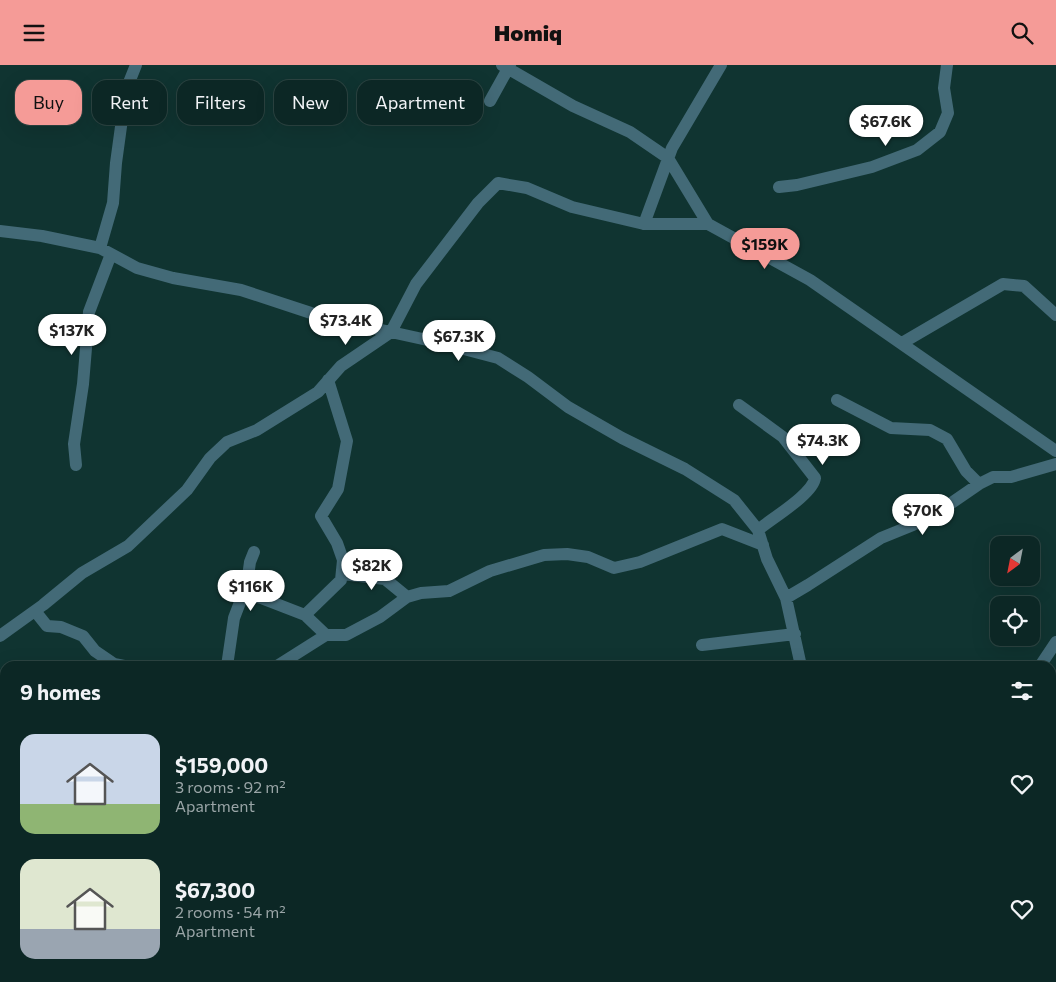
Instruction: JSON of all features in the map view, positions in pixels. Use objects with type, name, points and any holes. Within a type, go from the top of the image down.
[{"type":"street","points":[[100,248],[113,203],[116,163],[126,90],[136,65]]},
{"type":"street","points":[[644,224],[672,147],[721,65]]},
{"type":"street","points":[[779,187],[796,185],[872,167],[917,150],[940,132],[948,113],[944,88],[947,65]]},
{"type":"street","points":[[490,101],[507,67],[573,106],[630,132],[668,157],[708,224]]},
{"type":"street","points":[[0,636],[82,573],[128,546],[187,490],[210,458],[227,441],[257,429],[318,392],[341,366],[391,332],[416,284],[478,203],[498,183],[527,188],[572,207],[644,224],[708,224],[810,280],[1056,451]]},
{"type":"street","points":[[0,231],[42,236],[100,248],[146,270],[241,290],[311,313],[442,343],[498,359],[528,377],[568,407],[622,438],[684,469],[734,500],[758,530],[766,559],[786,598],[800,661]]},
{"type":"street","points":[[76,465],[74,444],[84,384],[89,312],[112,254]]},
{"type":"street","points":[[902,343],[1003,284],[1024,286],[1056,315]]},
{"type":"street","points":[[305,615],[341,581],[342,574],[343,560],[337,543],[321,516],[338,489],[347,441],[328,380]]},
{"type":"street","points":[[837,400],[891,428],[930,431],[947,439],[966,471],[979,484]]},
{"type":"street","points":[[739,405],[783,437],[815,478],[814,484],[806,493],[758,530]]},
{"type":"street","points":[[786,598],[881,538],[937,513],[979,484],[993,477],[1011,477],[1056,464]]},
{"type":"street","points":[[285,661],[326,635],[346,635],[380,617],[407,597],[421,593],[449,591],[490,571],[544,555],[567,554],[588,557],[614,568],[640,562],[722,529],[762,545]]},
{"type":"street","points":[[228,661],[234,618],[247,584],[250,562],[254,552]]},
{"type":"street","points":[[342,574],[385,579],[407,597]]},
{"type":"street","points":[[244,593],[305,615],[326,635]]},
{"type":"street","points":[[35,611],[48,626],[62,627],[83,636],[94,651],[109,661]]},
{"type":"street","points":[[702,645],[795,634]]},
{"type":"street","points":[[1043,661],[1056,642]]}]
